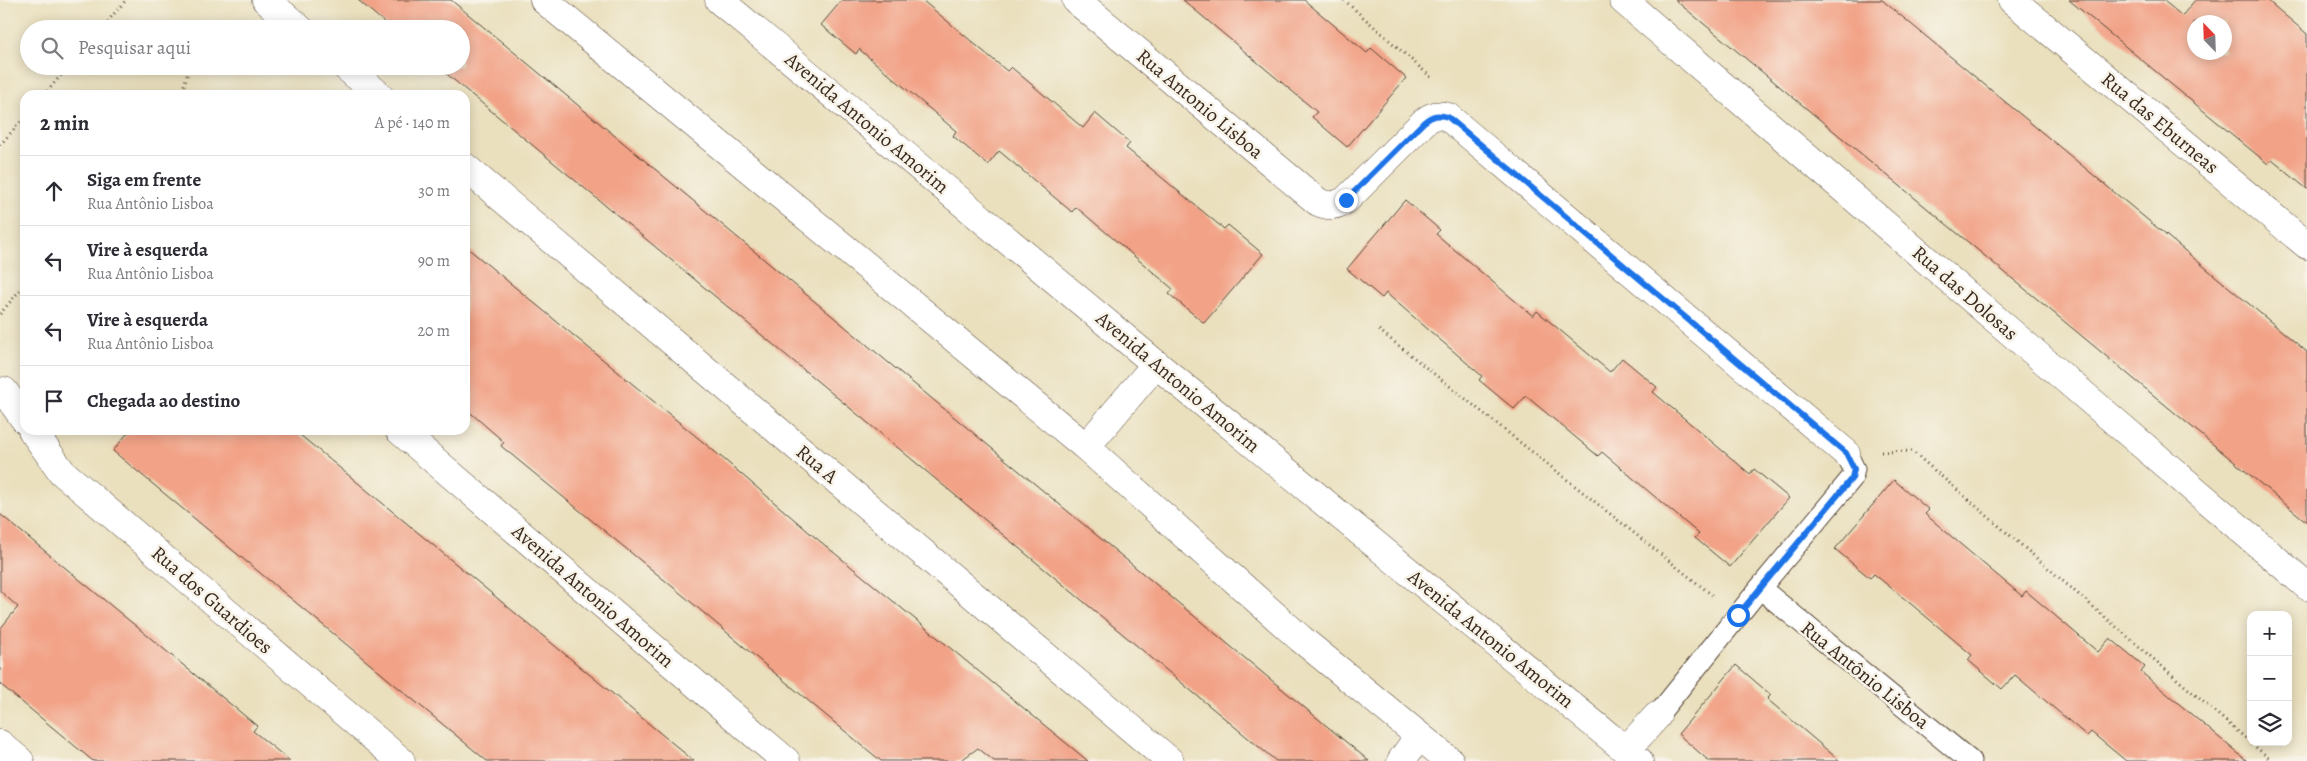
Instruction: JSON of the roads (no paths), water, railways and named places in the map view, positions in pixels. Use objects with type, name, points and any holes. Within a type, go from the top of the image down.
[{"type":"street","points":[[266,0],[289,20]]},
{"type":"street","points":[[544,0],[1086,447],[1301,638],[1450,761]]},
{"type":"street","name":"Avenida Antonio Amorim","points":[[719,0],[1156,364],[1633,756]]},
{"type":"street","name":"Rua Antonio Lisboa","points":[[1076,0],[1318,202],[1326,206],[1337,205],[1346,200],[1432,116],[1441,114],[1448,117],[1846,453]]},
{"type":"street","name":"Rua das Dolosas","points":[[1623,0],[2307,586]]},
{"type":"street","name":"Rua das Eburneas","points":[[2012,0],[2307,245]]},
{"type":"street","points":[[356,75],[373,90]]},
{"type":"street","name":"Rua A","points":[[470,171],[1170,761]]},
{"type":"street","points":[[1086,447],[1156,364]]},
{"type":"street","points":[[4,391],[20,413]]},
{"type":"street","name":"Rua dos Guardioes","points":[[36,435],[62,472],[401,761]]},
{"type":"street","name":"Avenida Antonio Amorim","points":[[405,435],[786,761]]},
{"type":"street","points":[[1633,756],[1657,716]]},
{"type":"street","points":[[1400,761],[1419,736]]},
{"type":"street","points":[[0,744],[20,761]]},
{"type":"lane","points":[[1657,716],[1852,478],[1854,469],[1846,453]]},
{"type":"lane","name":"Rua Antônio Lisboa","points":[[1760,588],[1970,761]]}]
